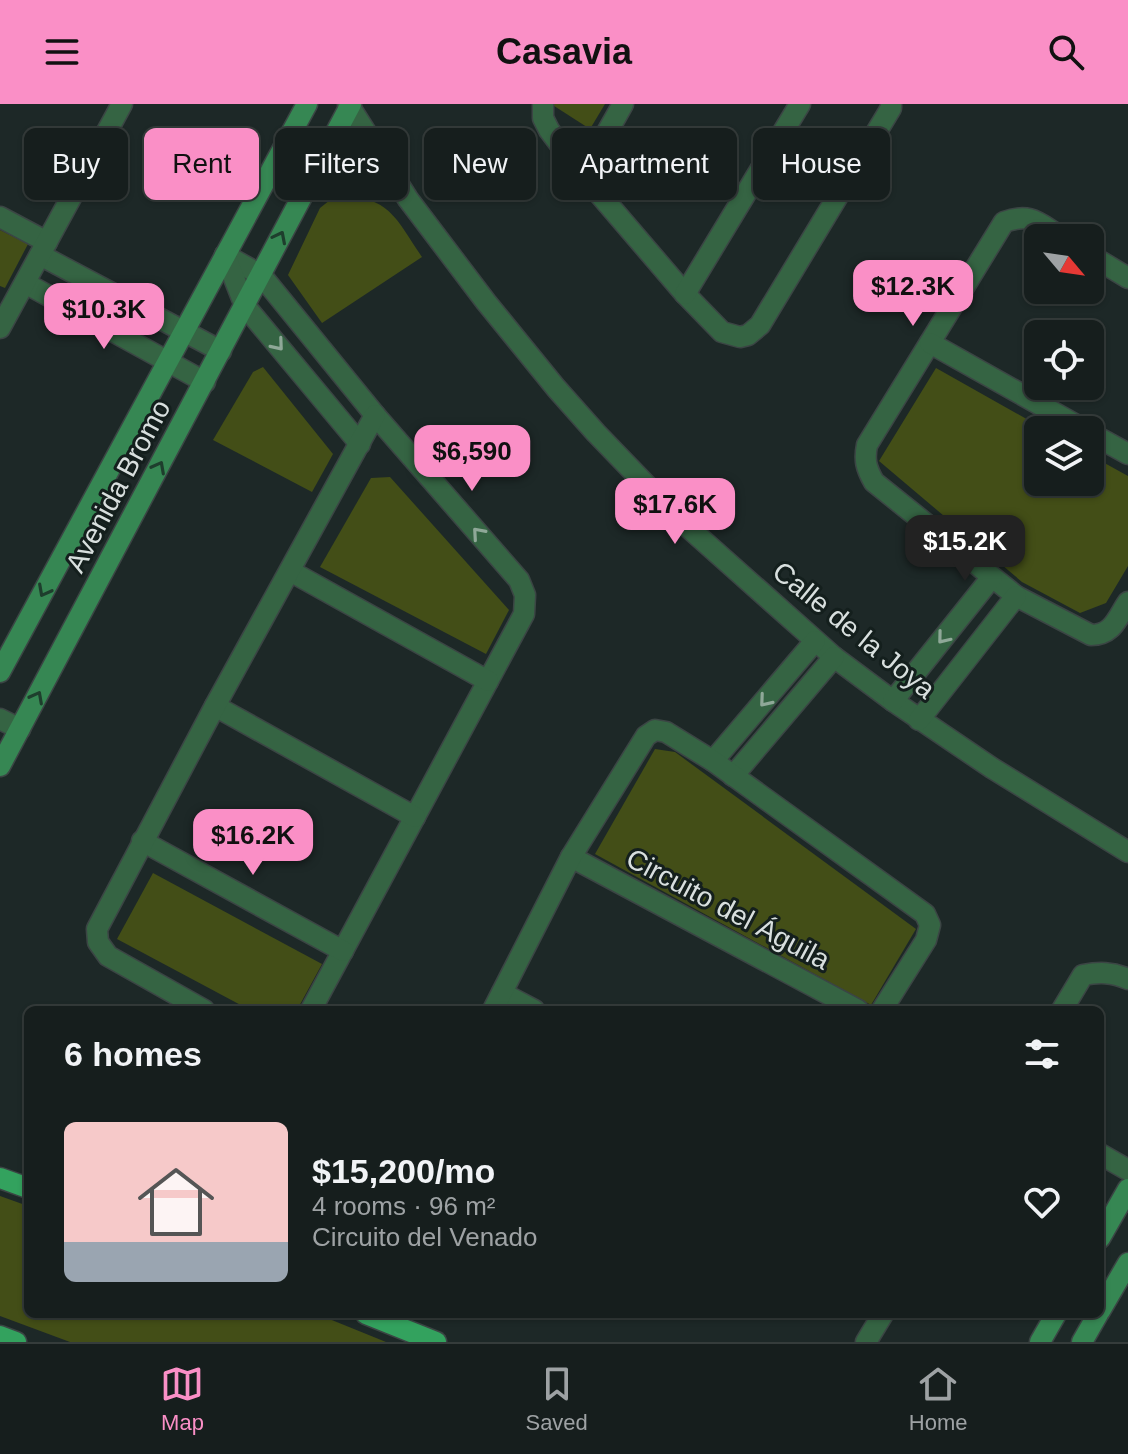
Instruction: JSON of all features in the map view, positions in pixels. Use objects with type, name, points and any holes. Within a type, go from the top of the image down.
[{"type":"main road","name":"Avenida Bromo","points":[[0,672],[307,104]]},
{"type":"main road","name":"Avenida Bromo","points":[[1,759],[20,729],[350,105]]},
{"type":"main road","points":[[0,1178],[24,1187]]},
{"type":"main road","points":[[1104,1231],[1128,1189]]},
{"type":"main road","points":[[1104,1303],[1128,1263]]},
{"type":"main road","points":[[376,1318],[436,1342]]},
{"type":"main road","points":[[1040,1342],[1054,1318]]},
{"type":"main road","points":[[1082,1342],[1095,1318]]},
{"type":"main road","points":[[0,1336],[16,1342]]},
{"type":"street","points":[[543,104],[543,118],[552,134]]},
{"type":"street","points":[[609,128],[623,104]]},
{"type":"street","points":[[685,294],[800,104]]},
{"type":"street","points":[[604,200],[722,332],[740,337],[748,335],[760,325],[891,104]]},
{"type":"street","name":"Calle de la Joya","points":[[350,105],[408,199],[486,302],[596,433],[681,521],[815,641],[893,701],[1016,783],[1128,852]]},
{"type":"street","points":[[3,317],[25,283],[115,106]]},
{"type":"street","points":[[0,217],[43,249],[221,351]]},
{"type":"street","points":[[1040,224],[1029,217],[1016,217],[1004,222],[867,445],[864,459],[874,482],[1016,596],[1091,635],[1109,631],[1128,602]]},
{"type":"street","points":[[225,255],[261,275],[375,415],[519,580],[525,595],[524,614],[313,1006]]},
{"type":"street","points":[[225,255],[245,306],[360,444]]},
{"type":"street","points":[[1104,263],[1128,278]]},
{"type":"street","points":[[25,283],[205,382]]},
{"type":"street","points":[[930,343],[1060,416]]},
{"type":"street","points":[[197,1006],[108,956],[98,942],[97,929],[375,415]]},
{"type":"street","points":[[1104,441],[1128,454]]},
{"type":"street","points":[[290,571],[488,681]]},
{"type":"street","points":[[893,701],[992,577]]},
{"type":"street","points":[[919,720],[1016,596]]},
{"type":"street","points":[[713,761],[815,641]]},
{"type":"street","points":[[733,776],[834,657]]},
{"type":"street","points":[[215,706],[415,817]]},
{"type":"street","points":[[0,719],[20,729]]},
{"type":"street","points":[[518,1006],[498,1001],[571,857],[646,736],[655,730],[666,732],[713,761],[925,914],[930,925],[926,940],[885,1006]]},
{"type":"street","points":[[142,841],[343,951]]},
{"type":"street","name":"Circuito del Águila","points":[[571,857],[850,1006]]},
{"type":"street","points":[[1064,1006],[1083,975],[1099,972],[1128,979]]},
{"type":"street","points":[[1104,1156],[1128,1170]]},
{"type":"street","points":[[866,1342],[881,1318]]},
{"type":"green space","points":[[551,104],[605,104],[588,128]]},
{"type":"green space","points":[[330,200],[370,200],[379,204],[397,220],[422,257],[322,323],[288,275],[320,208]]},
{"type":"green space","points":[[0,230],[28,244],[5,288],[0,286]]},
{"type":"green space","points":[[263,367],[333,454],[312,492],[213,440],[253,372]]},
{"type":"green space","points":[[936,368],[1024,418],[1024,496],[1104,496],[1104,463],[1128,476],[1128,566],[1106,603],[1080,613],[1022,582],[879,461]]},
{"type":"green space","points":[[390,477],[509,610],[486,654],[320,567],[371,478]]},
{"type":"green space","points":[[655,749],[675,752],[916,929],[871,1005],[595,854]]},
{"type":"green space","points":[[153,873],[322,964],[299,1006],[243,1006],[117,939]]},
{"type":"green space","points":[[0,1196],[24,1205],[24,1318],[327,1318],[386,1342],[70,1342],[0,1316]]}]
